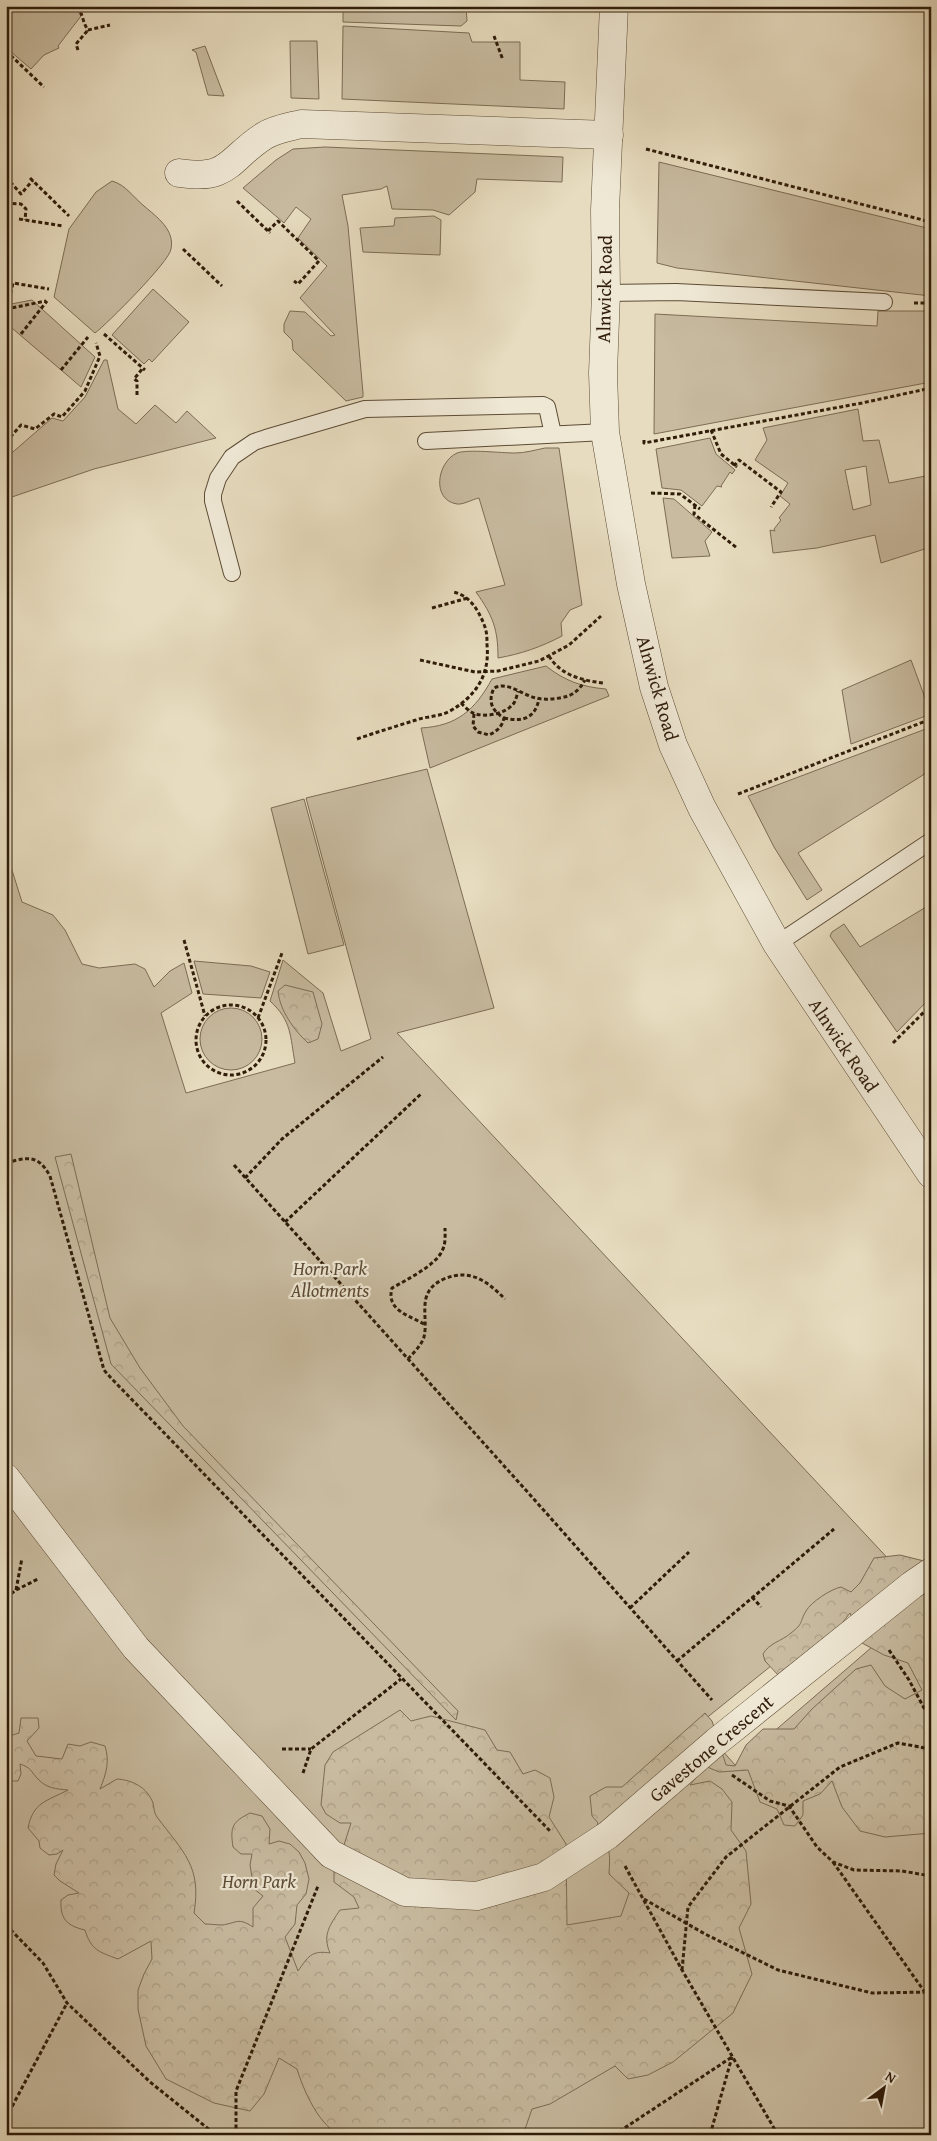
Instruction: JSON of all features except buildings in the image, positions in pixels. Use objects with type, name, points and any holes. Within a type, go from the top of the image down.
[{"type":"street","name":"Alnwick Road","points":[[614,6],[605,210],[606,293],[603,373],[605,432],[631,584],[654,687],[673,744],[702,808],[777,944],[931,1174]]},
{"type":"street","points":[[179,173],[198,176],[214,173],[229,166],[263,137],[274,131],[301,124],[609,135]]},
{"type":"street","name":"Gavestone Crescent","points":[[6,1478],[136,1648],[331,1854],[406,1892],[477,1896],[544,1876],[608,1834],[706,1750],[931,1572]]},
{"type":"lane","points":[[606,293],[676,292],[884,302]]},
{"type":"lane","points":[[232,573],[213,501],[213,494],[218,478],[232,458],[254,442],[365,409],[422,407],[543,405],[547,407],[553,434]]},
{"type":"lane","points":[[426,441],[605,432]]},
{"type":"lane","points":[[777,944],[931,842]]},
{"type":"path","points":[[78,6],[88,30]]},
{"type":"path","points":[[78,50],[76,44],[88,30],[110,25]]},
{"type":"path","points":[[494,36],[503,60]]},
{"type":"path","points":[[6,51],[44,86]]},
{"type":"path","points":[[646,149],[931,222]]},
{"type":"path","points":[[6,177],[21,194],[31,179],[69,216]]},
{"type":"path","points":[[231,195],[269,232],[278,221],[319,261],[298,284],[294,281]]},
{"type":"path","points":[[6,203],[21,204],[26,209],[25,220]]},
{"type":"path","points":[[19,219],[63,226]]},
{"type":"path","points":[[183,249],[222,286]]},
{"type":"path","points":[[6,297],[10,296],[11,282],[49,289]]},
{"type":"path","points":[[6,309],[47,301],[21,334]]},
{"type":"path","points":[[104,334],[144,369],[134,379],[137,382],[137,395]]},
{"type":"path","points":[[61,370],[88,337]]},
{"type":"path","points":[[6,442],[21,425],[35,429],[54,414],[62,417],[85,391],[100,356],[96,343]]},
{"type":"path","points":[[644,443],[862,403],[931,388]]},
{"type":"path","points":[[712,430],[715,443],[721,454],[735,466],[739,460],[781,492],[771,507]]},
{"type":"path","points":[[651,492],[680,494],[700,509]]},
{"type":"path","points":[[695,505],[694,514],[738,548]]},
{"type":"path","points":[[358,739],[419,719],[449,712],[479,685],[486,672],[488,657],[487,631],[482,618],[468,598],[460,593],[453,592]]},
{"type":"path","points":[[432,608],[468,598]]},
{"type":"path","points":[[420,660],[475,672],[506,669],[539,661],[569,645],[604,614]]},
{"type":"path","points":[[548,656],[564,672],[585,680],[604,683]]},
{"type":"path","points":[[539,699],[538,706],[528,717],[516,721],[496,714],[490,700],[494,688],[505,686],[539,699],[568,696],[577,692],[585,680]]},
{"type":"path","points":[[461,703],[474,714],[486,716],[496,714],[514,702],[518,691]]},
{"type":"path","points":[[474,714],[473,726],[484,734],[489,735],[499,729],[503,724],[504,718]]},
{"type":"path","points":[[738,794],[931,719]]},
{"type":"path","points":[[184,940],[205,1016]]},
{"type":"path","points":[[258,1018],[282,953]]},
{"type":"path","points":[[234,1005],[244,1007],[258,1018],[265,1035],[263,1055],[258,1062],[245,1072],[227,1075],[210,1069],[199,1055],[196,1038],[197,1029],[205,1016],[223,1006],[234,1005]]},
{"type":"path","points":[[893,1043],[931,1005]]},
{"type":"path","points":[[245,1178],[282,1140],[383,1057]]},
{"type":"path","points":[[285,1222],[422,1093]]},
{"type":"path","points":[[6,1163],[26,1157],[35,1160],[46,1168],[50,1176],[104,1370],[575,1857]]},
{"type":"path","points":[[234,1166],[677,1661],[718,1708],[732,1729]]},
{"type":"path","points":[[424,1324],[392,1305],[389,1298],[392,1288],[426,1267],[442,1252],[445,1244],[445,1228]]},
{"type":"path","points":[[408,1359],[419,1346],[424,1336],[426,1297],[431,1287],[448,1277],[464,1274],[477,1277],[490,1284],[505,1299]]},
{"type":"path","points":[[677,1661],[834,1529]]},
{"type":"path","points":[[630,1608],[689,1552]]},
{"type":"path","points":[[791,1564],[795,1568]]},
{"type":"path","points":[[752,1597],[760,1607]]},
{"type":"path","points":[[868,1620],[909,1680],[931,1721]]},
{"type":"path","points":[[293,1814],[311,1749],[401,1679]]},
{"type":"path","points":[[682,1970],[688,1907],[726,1858],[840,1767],[898,1743],[931,1749]]},
{"type":"path","points":[[706,1750],[720,1766],[752,1791],[770,1801],[789,1806],[817,1847],[833,1862],[924,1991],[931,1997]]},
{"type":"path","points":[[608,1834],[682,1970],[778,2135]]},
{"type":"path","points":[[236,2135],[236,2091],[331,1854]]},
{"type":"path","points":[[833,1862],[854,1870],[902,1871],[931,1876]]},
{"type":"path","points":[[643,1899],[705,1934],[778,1970],[872,1993],[931,1992]]},
{"type":"path","points":[[6,1924],[43,1963],[67,2003],[150,2082],[216,2135]]},
{"type":"path","points":[[6,2118],[67,2003]]},
{"type":"path","points":[[614,2135],[732,2057]]},
{"type":"path","points":[[710,2135],[732,2057]]},
{"type":"green space","points":[[6,6],[74,6],[81,16],[58,46],[59,48],[44,55],[31,69],[10,51],[11,33],[6,29]]},
{"type":"green space","points":[[343,6],[466,6],[467,21],[461,26],[343,22]]},
{"type":"green space","points":[[343,26],[469,33],[472,42],[520,42],[520,80],[565,82],[564,109],[342,99]]},
{"type":"green space","points":[[290,41],[317,41],[319,99],[291,98]]},
{"type":"green space","points":[[205,46],[224,96],[208,95],[196,52],[192,50]]},
{"type":"green space","points":[[325,147],[563,157],[562,182],[477,179],[475,192],[449,215],[433,210],[392,209],[387,186],[381,189],[342,195],[348,226],[363,393],[363,397],[346,401],[293,350],[292,340],[284,332],[284,324],[290,311],[305,312],[331,336],[335,335],[300,298],[327,266],[298,238],[311,219],[296,207],[284,223],[243,188],[276,160],[293,149]]},
{"type":"green space","points":[[659,162],[931,229],[931,296],[677,268],[657,263]]},
{"type":"green space","points":[[112,181],[125,188],[164,224],[172,242],[168,256],[150,278],[95,333],[54,297],[69,229],[96,192]]},
{"type":"green space","points":[[434,216],[441,220],[440,255],[363,252],[360,228],[394,226],[395,218]]},
{"type":"green space","points":[[153,289],[189,322],[152,362],[149,359],[144,364],[112,335]]},
{"type":"green space","points":[[32,300],[95,357],[81,387],[6,323],[6,305]]},
{"type":"green space","points":[[878,311],[931,311],[931,382],[654,434],[655,314],[877,326]]},
{"type":"green space","points":[[104,360],[107,360],[118,409],[136,424],[155,405],[176,423],[187,411],[216,438],[94,469],[6,499],[6,458],[52,418],[63,421],[85,397]]},
{"type":"green space","points":[[858,409],[863,441],[879,440],[889,483],[931,475],[931,547],[881,563],[875,535],[817,548],[773,553],[770,530],[775,531],[774,529],[781,520],[779,518],[790,504],[780,496],[788,483],[755,460],[767,440],[763,428]],"holes":[[[866,466],[871,505],[853,510],[845,470]]]},
{"type":"green space","points":[[710,438],[716,454],[735,470],[732,474],[730,472],[722,487],[717,486],[702,506],[681,490],[662,488],[656,449]]},
{"type":"green space","points":[[545,448],[559,448],[582,605],[570,610],[561,623],[562,636],[531,650],[498,658],[496,631],[487,608],[476,592],[505,585],[479,498],[459,504],[449,501],[443,496],[440,488],[441,472],[450,458],[457,453],[476,451],[519,453]]},
{"type":"green space","points":[[663,498],[674,499],[712,532],[705,541],[710,556],[672,558]]},
{"type":"green space","points":[[911,660],[931,714],[851,744],[842,690]]},
{"type":"green space","points":[[546,666],[560,676],[574,682],[589,687],[606,689],[609,696],[430,768],[421,728],[445,724],[464,714],[472,708],[492,679]]},
{"type":"green space","points":[[931,727],[931,770],[798,853],[822,890],[807,900],[774,847],[748,796]]},
{"type":"green space","points":[[427,769],[494,1008],[397,1033],[895,1566],[699,1724],[735,1765],[922,1604],[931,1616],[931,2135],[6,2135],[6,851],[22,902],[53,915],[65,930],[82,964],[99,968],[135,964],[145,969],[154,987],[170,971],[184,963],[192,993],[161,1013],[186,1093],[295,1063],[289,1029],[282,1015],[270,1001],[283,960],[323,993],[341,1051],[371,1039],[306,798]]},
{"type":"green space","points":[[304,799],[344,945],[308,954],[271,808]]},
{"type":"green space","points":[[931,904],[931,997],[897,1032],[830,936],[832,932],[844,924],[860,947]]},
{"type":"green space","points":[[194,961],[251,966],[270,972],[261,998],[203,994]]},
{"type":"green space","points":[[285,985],[313,992],[322,1024],[318,1039],[308,1043],[288,1020],[278,991]]},
{"type":"green space","points":[[225,1008],[237,1008],[253,1017],[260,1027],[262,1039],[260,1051],[253,1061],[237,1070],[225,1070],[214,1065],[205,1056],[200,1045],[200,1033],[205,1022],[214,1013]]},
{"type":"green space","points":[[71,1154],[110,1318],[140,1368],[183,1426],[458,1711],[456,1720],[111,1364],[55,1157]]},
{"type":"green space","name":"Horn Park","points":[[900,1555],[924,1561],[931,1566],[931,1833],[885,1837],[860,1831],[842,1807],[832,1781],[820,1794],[803,1801],[803,1815],[795,1826],[784,1825],[777,1809],[760,1802],[748,1770],[719,1772],[705,1766],[690,1785],[710,1781],[722,1789],[732,1802],[731,1830],[746,1851],[751,1904],[739,1928],[752,1974],[733,2013],[673,2062],[648,2075],[628,2079],[615,2066],[550,2104],[532,2109],[523,2135],[342,2135],[334,2131],[320,2117],[303,2087],[297,2069],[279,2058],[264,2094],[250,2111],[214,2103],[166,2079],[146,2046],[138,2009],[138,1990],[152,1959],[151,1941],[118,1959],[97,1949],[90,1942],[85,1930],[66,1921],[63,1917],[61,1900],[68,1895],[79,1893],[54,1875],[56,1864],[63,1850],[57,1854],[49,1855],[40,1848],[39,1841],[28,1828],[30,1819],[37,1807],[68,1790],[44,1784],[29,1768],[20,1764],[21,1774],[18,1781],[6,1781],[6,1737],[19,1733],[21,1718],[38,1718],[39,1728],[27,1741],[36,1756],[62,1759],[68,1744],[80,1746],[91,1742],[105,1746],[107,1768],[100,1789],[117,1779],[138,1785],[147,1793],[153,1803],[156,1815],[182,1850],[193,1871],[196,1897],[194,1913],[205,1924],[222,1925],[241,1921],[253,1927],[253,1908],[263,1896],[254,1889],[250,1865],[252,1854],[241,1854],[233,1847],[232,1830],[239,1819],[250,1813],[262,1816],[270,1829],[269,1844],[279,1841],[290,1844],[299,1852],[305,1863],[309,1879],[306,1894],[297,1905],[295,1924],[285,1937],[298,1971],[314,1954],[330,1953],[327,1941],[328,1930],[340,1910],[359,1908],[354,1897],[334,1882],[334,1869],[339,1850],[344,1845],[351,1823],[340,1823],[326,1814],[321,1805],[325,1765],[333,1752],[400,1710],[411,1721],[431,1716],[485,1730],[497,1750],[510,1752],[523,1774],[535,1770],[550,1778],[554,1797],[549,1817],[566,1844],[567,1925],[621,1916],[629,1893],[609,1874],[610,1860],[607,1848],[593,1836],[598,1823],[592,1816],[590,1796],[606,1787],[622,1787],[705,1713],[712,1721],[726,1765],[735,1766],[746,1745],[763,1729],[794,1729],[812,1709],[856,1669],[871,1665],[885,1686],[905,1699],[922,1690],[908,1663],[884,1655],[862,1643],[850,1613],[836,1634],[779,1676],[765,1661],[763,1654],[769,1647],[798,1627],[809,1607],[822,1596],[841,1587],[851,1592],[860,1583],[874,1558]]},
{"type":"park label","name":"Horn Park Allotments","points":[[330,1279]]}]
